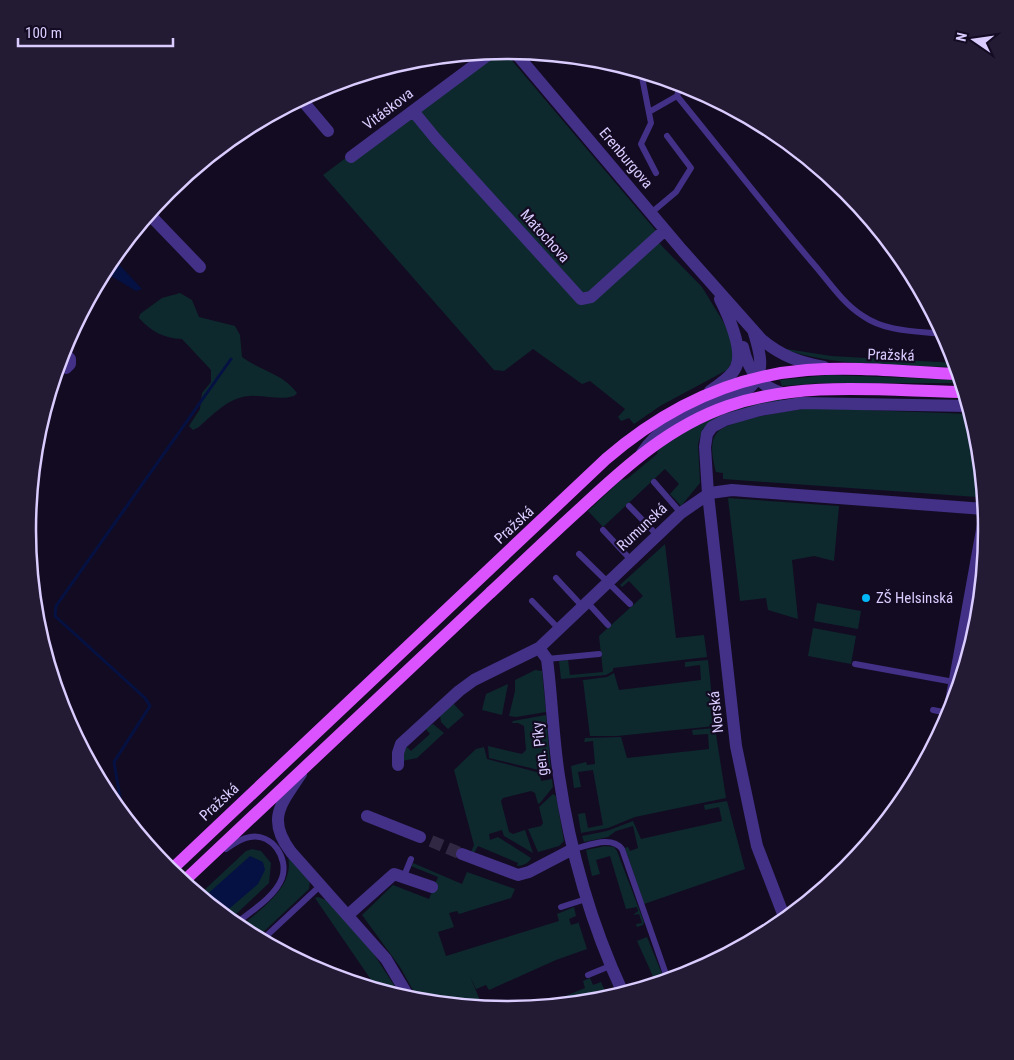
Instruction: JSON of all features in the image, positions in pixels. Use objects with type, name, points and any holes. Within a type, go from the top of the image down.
[{"type":"main road","name":"Pražská","points":[[176,865],[606,459],[661,417],[708,393],[757,378],[790,372],[833,369],[951,374]]},
{"type":"main road","points":[[189,877],[559,528],[641,454],[663,438],[704,415],[743,401],[782,393],[823,389],[957,392]]},
{"type":"street","name":"Erenburgova","points":[[521,59],[753,331],[782,355],[794,360],[833,369]]},
{"type":"street","name":"Vitáskova","points":[[351,157],[482,60]]},
{"type":"street","points":[[306,105],[328,131]]},
{"type":"street","name":"Matochova","points":[[413,111],[436,139],[581,299],[591,297],[665,230]]},
{"type":"street","points":[[154,219],[200,267]]},
{"type":"street","name":"Erenburgova","points":[[713,286],[735,322],[748,366],[768,388],[782,393]]},
{"type":"street","name":"Erenburgova","points":[[708,393],[731,375],[738,362],[734,336],[723,305]]},
{"type":"street","name":"Erenburgova","points":[[753,331],[760,360],[757,378]]},
{"type":"street","points":[[641,454],[655,435],[668,426],[704,407],[745,392],[757,378]]},
{"type":"street","points":[[708,494],[706,438],[712,428],[725,420],[760,410],[802,403],[961,406]]},
{"type":"street","name":"Rumunská","points":[[398,765],[398,752],[401,744],[459,690],[474,680],[539,648],[558,628],[575,618],[584,604],[681,512],[716,490],[977,508]]},
{"type":"street","name":"Norská","points":[[708,494],[736,746],[757,846],[782,912]]},
{"type":"street","points":[[539,648],[547,659]]},
{"type":"street","name":"gen. Píky","points":[[547,659],[559,775],[573,849],[586,900],[610,966],[620,987]]},
{"type":"street","points":[[307,766],[280,807],[277,827],[282,840],[386,959],[404,990]]},
{"type":"street","points":[[367,816],[424,839]]},
{"type":"street","points":[[462,854],[518,875],[529,872],[573,849]]},
{"type":"street","points":[[348,915],[392,875],[404,876],[432,887]]},
{"type":"lane","points":[[642,79],[651,122],[641,144],[656,173]]},
{"type":"lane","points":[[649,112],[678,96],[679,92]]},
{"type":"lane","points":[[678,96],[786,232],[848,304],[862,316],[886,327],[934,333]]},
{"type":"lane","points":[[651,213],[676,192],[691,168],[667,136]]},
{"type":"lane","points":[[654,482],[681,512]]},
{"type":"lane","points":[[629,506],[657,535]]},
{"type":"lane","points":[[603,530],[631,560]]},
{"type":"lane","points":[[579,554],[630,604]]},
{"type":"lane","points":[[556,578],[608,625]]},
{"type":"lane","points":[[532,601],[558,628]]},
{"type":"lane","points":[[547,659],[599,654]]},
{"type":"lane","points":[[856,664],[952,683]]},
{"type":"lane","points":[[933,710],[941,713]]},
{"type":"lane","points":[[206,861],[250,836],[264,838],[280,853],[284,869],[280,883],[241,918]]},
{"type":"lane","points":[[573,849],[610,842],[622,849],[666,973]]},
{"type":"lane","points":[[404,876],[411,859]]},
{"type":"lane","points":[[267,935],[321,886]]},
{"type":"lane","points":[[561,907],[586,900]]},
{"type":"lane","points":[[588,975],[610,966]]},
{"type":"green space","points":[[511,59],[657,232],[660,244],[702,287],[730,336],[734,358],[727,370],[660,406],[634,424],[629,418],[621,421],[618,417],[625,409],[590,381],[582,384],[533,349],[504,371],[494,370],[323,175],[477,60]]},
{"type":"green space","points":[[180,293],[192,300],[199,317],[235,326],[240,335],[242,357],[285,381],[297,393],[294,396],[284,398],[247,396],[239,398],[224,406],[193,430],[189,426],[200,409],[202,393],[211,382],[211,370],[182,339],[158,333],[139,318],[140,314],[162,298]]},
{"type":"green space","points":[[780,348],[831,356],[947,363],[948,367],[867,364],[823,359]]},
{"type":"green space","points":[[829,375],[953,380],[954,383],[821,383],[782,386],[780,380]]},
{"type":"green space","points":[[782,399],[782,401],[703,428],[698,444],[700,483],[681,506],[670,494],[679,484],[665,469],[603,527],[588,511],[621,480],[627,479],[657,454],[658,450],[696,426],[738,409]]},
{"type":"green space","points":[[813,408],[963,414],[969,438],[977,497],[723,479],[723,473],[716,472],[712,447],[716,434],[722,429],[761,416]]},
{"type":"green space","points":[[728,498],[839,506],[834,561],[814,556],[792,560],[798,619],[768,610],[766,598],[740,601]]},
{"type":"green space","points":[[665,544],[676,638],[704,635],[707,657],[613,668],[613,671],[606,675],[561,679],[559,661],[568,660],[570,675],[603,672],[599,636],[643,596],[629,581],[622,587],[620,585]]},
{"type":"green space","points":[[817,603],[861,611],[858,629],[814,621]]},
{"type":"green space","points":[[813,628],[856,636],[851,664],[808,656]]},
{"type":"green space","points":[[708,660],[715,726],[617,736],[590,736],[583,680],[607,677],[614,673],[619,690],[701,680],[700,665],[685,667],[685,662]]},
{"type":"green space","points":[[535,670],[542,671],[546,712],[516,717],[509,716],[515,691],[515,680]]},
{"type":"green space","points":[[508,684],[502,715],[482,710],[486,694]]},
{"type":"green space","points":[[453,703],[464,715],[448,729],[441,722],[440,715]]},
{"type":"green space","points":[[546,715],[551,773],[489,758],[488,746],[522,754],[526,750],[524,726],[512,723],[513,721]]},
{"type":"green space","points":[[433,724],[444,733],[417,758],[402,761],[406,746],[411,751],[430,734],[425,728]]},
{"type":"green space","points":[[715,728],[726,798],[635,817],[608,828],[581,833],[578,814],[585,813],[588,828],[603,825],[593,770],[578,772],[581,787],[574,788],[571,766],[586,762],[587,765],[595,764],[593,741],[584,742],[585,738],[621,737],[627,758],[709,749],[708,734],[693,735],[692,730]]},
{"type":"green space","points":[[484,747],[487,759],[540,773],[541,781],[552,779],[553,787],[538,804],[535,793],[531,791],[503,798],[501,801],[509,832],[513,834],[525,830],[533,853],[504,836],[502,830],[489,834],[490,840],[498,837],[531,858],[523,865],[517,866],[518,863],[478,846],[474,853],[471,852],[474,845],[454,770],[476,749]]},
{"type":"green space","points":[[553,794],[556,796],[564,841],[559,846],[538,852],[528,829],[541,826],[543,823],[539,807]]},
{"type":"green space","points":[[727,801],[745,869],[644,904],[625,848],[628,847],[630,851],[638,848],[633,826],[616,831],[608,837],[584,842],[582,836],[607,831],[633,821],[641,839],[722,821],[719,807],[705,810],[704,805]]},
{"type":"green space","points":[[605,846],[614,847],[617,851],[644,922],[643,925],[637,927],[636,924],[642,923],[639,914],[633,915],[638,911],[637,907],[626,909],[610,856],[596,860],[600,874],[592,876],[586,850]]},
{"type":"green space","points":[[252,849],[261,851],[271,863],[269,883],[236,914],[204,890],[246,851]]},
{"type":"green space","points":[[288,857],[310,880],[309,889],[263,932],[246,922],[274,897],[286,879],[289,868]]},
{"type":"green space","points":[[413,863],[462,884],[467,872],[515,889],[511,898],[459,914],[457,911],[449,913],[454,927],[438,932],[446,956],[559,921],[557,914],[574,907],[576,916],[569,919],[571,925],[578,923],[578,921],[587,949],[556,960],[489,990],[486,985],[476,989],[470,976],[480,1000],[414,992],[400,967],[362,915],[393,885],[429,899],[438,877],[411,866]]},
{"type":"green space","points":[[318,897],[326,900],[370,948],[395,987],[372,981],[315,898]]},
{"type":"green space","points":[[647,937],[662,974],[653,977],[637,941]]},
{"type":"green space","points":[[590,978],[593,985],[601,982],[605,991],[561,998],[585,988],[583,981]]},
{"type":"shaded area","points":[[119,264],[142,289],[136,291],[111,276]]},
{"type":"shaded area","points":[[250,856],[263,862],[265,870],[258,884],[229,909],[208,893]]},
{"type":"waterway","points":[[120,798],[114,762],[150,706],[145,698],[55,616],[56,606],[231,359]]},
{"type":"tunnel","points":[[431,841],[462,854]]},
{"type":"place","name":"ZŠ Helsinská","points":[[866,598]]}]
